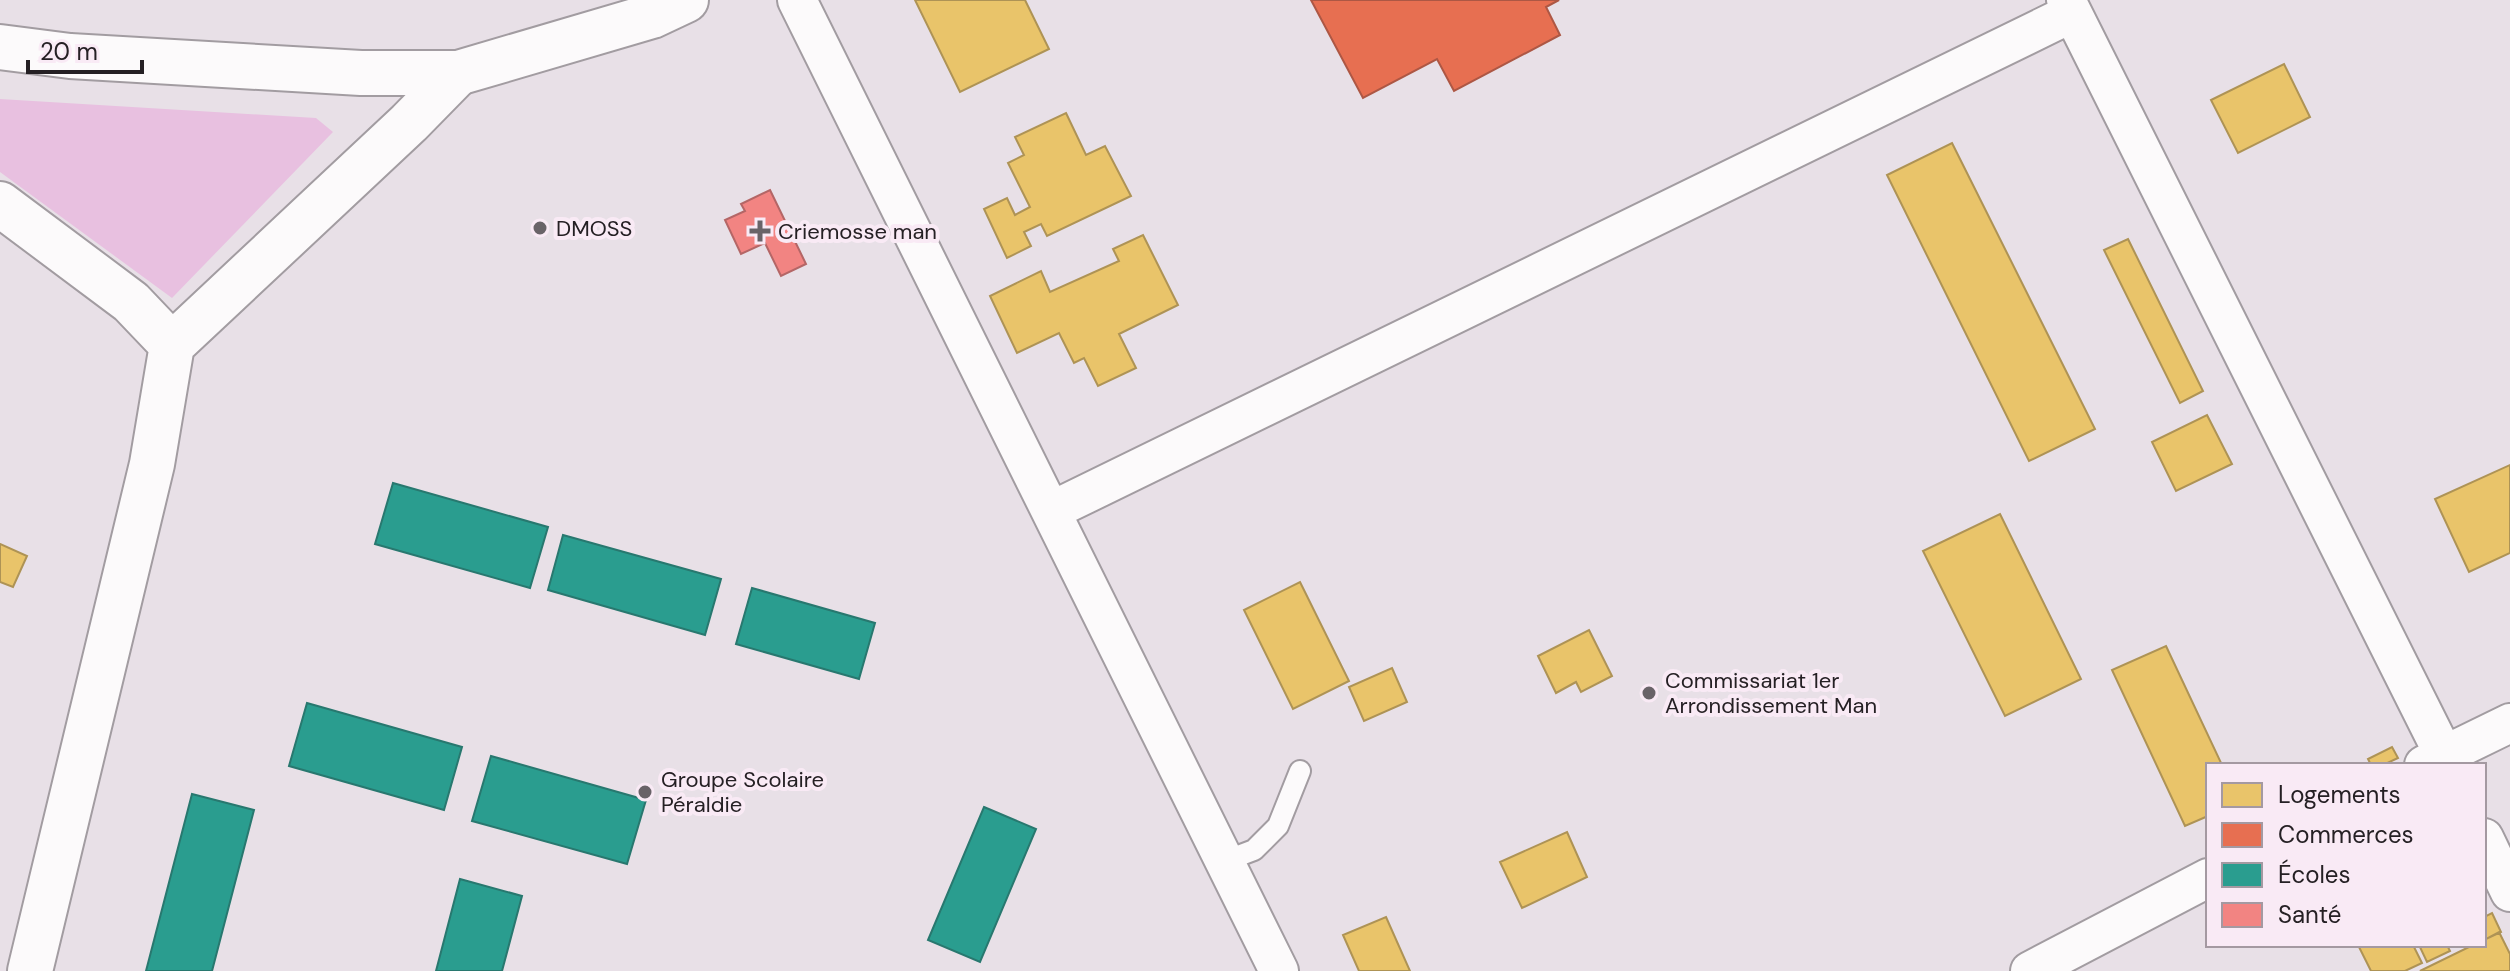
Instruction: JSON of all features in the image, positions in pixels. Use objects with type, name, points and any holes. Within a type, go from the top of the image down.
[{"type":"main road","points":[[0,47],[100,58],[361,73],[458,73],[652,16],[686,0]]},
{"type":"main road","points":[[30,971],[152,464],[172,345],[409,123],[458,73]]},
{"type":"main road","points":[[0,204],[131,302],[172,345]]},
{"type":"street","points":[[797,0],[1279,971]]},
{"type":"street","points":[[1051,511],[2069,7],[2439,762],[2510,723]]},
{"type":"street","points":[[2486,842],[2510,892]]},
{"type":"street","points":[[2030,971],[2206,879]]},
{"type":"lane","points":[[1225,861],[1254,850],[1278,826],[1300,771]]},
{"type":"shaded area","points":[[0,99],[316,118],[333,132],[172,298],[0,172]]},
{"type":"building: Logements","points":[[915,0],[1025,0],[1049,49],[960,92]]},
{"type":"building: Logements","points":[[2284,64],[2310,117],[2238,153],[2211,100]]},
{"type":"building: Logements","points":[[1066,113],[1086,155],[1105,146],[1131,196],[1047,236],[1041,224],[1024,232],[1031,246],[1007,258],[984,209],[1007,198],[1015,215],[1030,207],[1008,163],[1024,155],[1015,137]]},
{"type":"building: Logements","points":[[1952,143],[2095,429],[2029,461],[1887,175]]},
{"type":"building: Logements","points":[[1143,235],[1178,305],[1119,334],[1136,368],[1098,386],[1084,358],[1074,363],[1059,333],[1017,353],[990,296],[1041,271],[1050,292],[1119,261],[1113,249]]},
{"type":"building: Logements","points":[[2128,239],[2203,391],[2180,403],[2104,250]]},
{"type":"building: Logements","points":[[2207,415],[2232,464],[2176,491],[2152,442]]},
{"type":"building: Logements","points":[[2510,465],[2510,553],[2469,572],[2435,499]]},
{"type":"building: Logements","points":[[2000,514],[2081,679],[2005,716],[1923,551]]},
{"type":"building: Logements","points":[[0,544],[27,556],[13,587],[0,582]]},
{"type":"building: Logements","points":[[1300,582],[1349,681],[1293,709],[1244,610]]},
{"type":"building: Logements","points":[[1589,630],[1612,676],[1581,692],[1576,682],[1556,693],[1538,656]]},
{"type":"building: Logements","points":[[2166,646],[2221,763],[2206,763],[2206,817],[2185,826],[2112,670]]},
{"type":"building: Logements","points":[[1392,668],[1407,702],[1364,721],[1349,687]]},
{"type":"building: Logements","points":[[2392,747],[2398,758],[2387,763],[2370,763],[2368,759]]},
{"type":"building: Logements","points":[[1567,832],[1587,877],[1522,908],[1500,862]]},
{"type":"building: Logements","points":[[2492,913],[2501,932],[2486,939],[2486,916]]},
{"type":"building: Logements","points":[[1386,917],[1410,971],[1359,971],[1343,935]]},
{"type":"building: Logements","points":[[2499,932],[2510,954],[2510,971],[2420,971],[2469,947],[2486,947],[2486,939]]},
{"type":"building: Logements","points":[[2359,947],[2414,947],[2422,963],[2405,971],[2371,971]]},
{"type":"building: Logements","points":[[2420,947],[2448,947],[2450,951],[2427,962]]},
{"type":"building: Commerces","points":[[1311,0],[1559,0],[1546,7],[1560,35],[1454,91],[1437,59],[1363,98]]},
{"type":"building: Écoles","points":[[393,483],[548,527],[530,588],[375,544]]},
{"type":"building: Écoles","points":[[563,535],[721,579],[705,635],[548,590]]},
{"type":"building: Écoles","points":[[752,588],[875,623],[859,679],[736,644]]},
{"type":"building: Écoles","points":[[307,703],[462,747],[444,810],[289,766]]},
{"type":"building: Écoles","points":[[491,756],[646,800],[627,864],[472,821]]},
{"type":"building: Écoles","points":[[192,794],[254,810],[212,971],[146,971]]},
{"type":"building: Écoles","points":[[984,807],[1036,829],[980,962],[928,940]]},
{"type":"building: Écoles","points":[[460,879],[522,896],[502,971],[436,971]]},
{"type":"building: Santé","name":"Criemosse man","points":[[770,190],[806,264],[781,276],[765,243],[741,254],[725,220],[745,211],[741,204]]},
{"type":"place","name":"DMOSS","points":[[540,228]]},
{"type":"place","name":"Criemosse man","points":[[760,231]]},
{"type":"place","name":"Commissariat 1er Arrondissement Man","points":[[1649,693]]},
{"type":"place","name":"Groupe Scolaire Péraldie","points":[[645,792]]}]
